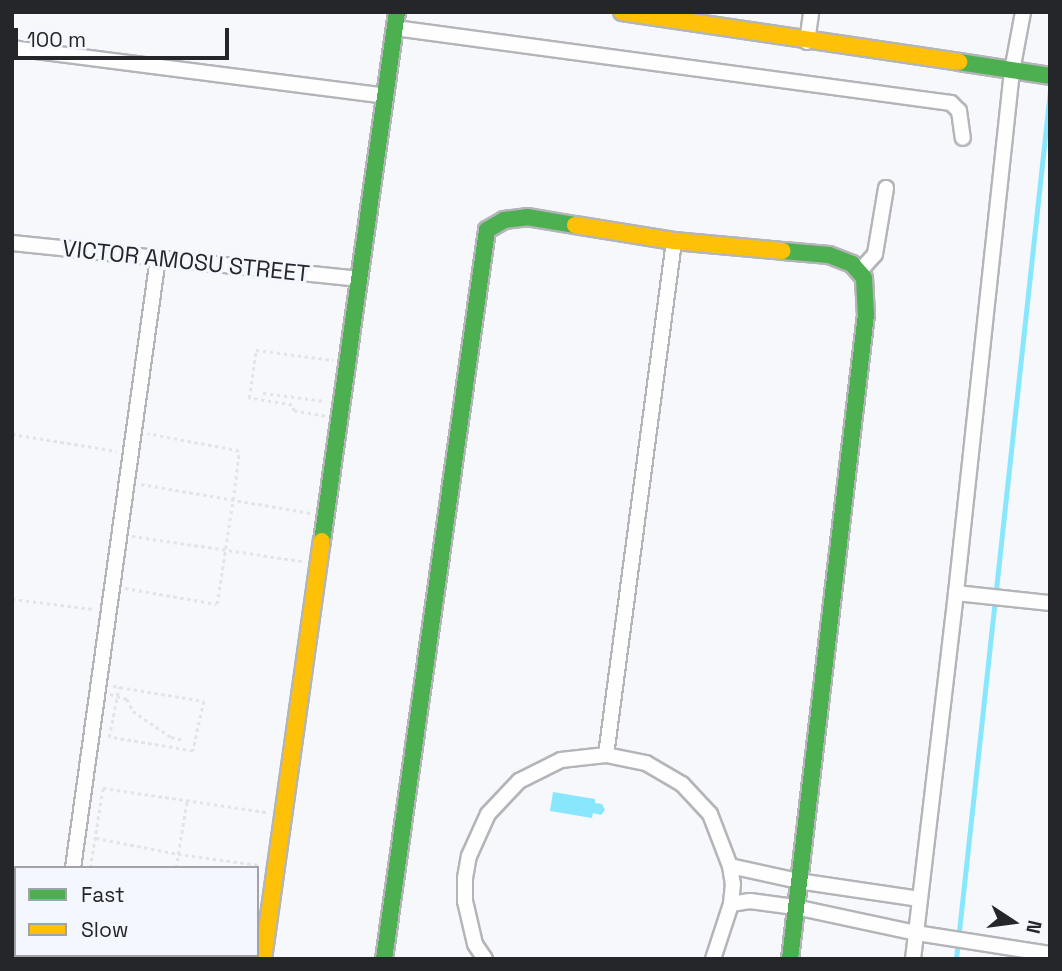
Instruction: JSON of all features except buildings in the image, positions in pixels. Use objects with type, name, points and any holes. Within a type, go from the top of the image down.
[{"type":"street","points":[[622,12],[807,42],[1044,75]]},
{"type":"street","points":[[807,42],[811,12]]},
{"type":"street","points":[[913,959],[957,593],[1012,71],[1023,12]]},
{"type":"street","points":[[263,959],[336,406],[360,279],[396,20],[951,103],[959,111],[963,138]]},
{"type":"street","points":[[12,48],[386,96]]},
{"type":"street","points":[[859,272],[875,254],[886,188]]},
{"type":"street","points":[[384,959],[487,230],[504,220],[527,217],[674,241],[829,255],[852,264],[864,278],[866,314],[790,959]]},
{"type":"street","points":[[606,755],[674,241]]},
{"type":"street","name":"VICTOR AMOSU STREET","points":[[12,243],[360,279]]},
{"type":"street","points":[[73,866],[109,695],[108,610],[158,258]]},
{"type":"street","points":[[957,593],[1050,603]]},
{"type":"street","points":[[485,959],[472,933],[464,901],[468,856],[488,814],[519,781],[561,760],[606,755],[646,763],[682,784],[710,814],[730,866],[731,904],[713,959]]},
{"type":"street","points":[[730,866],[798,881],[920,899]]},
{"type":"street","points":[[731,904],[750,901],[795,907],[916,933],[1050,954]]},
{"type":"path","points":[[264,393],[336,406],[328,417],[294,411],[292,405],[249,398],[256,350],[345,362]]},
{"type":"path","points":[[125,591],[124,588],[217,604],[233,500],[239,451],[145,433],[146,426]]},
{"type":"path","points":[[12,434],[130,453]]},
{"type":"path","points":[[138,486],[318,514]]},
{"type":"path","points":[[129,533],[308,562]]},
{"type":"path","points":[[12,600],[108,610]]},
{"type":"path","points":[[119,687],[204,701],[193,751],[109,737],[109,695],[119,687]]},
{"type":"path","points":[[109,695],[127,699],[133,711],[171,737],[184,740]]},
{"type":"path","points":[[104,734],[105,723]]},
{"type":"path","points":[[90,866],[103,788],[274,813]]},
{"type":"path","points":[[176,866],[187,801]]},
{"type":"path","points":[[95,838],[178,854],[266,866]]},
{"type":"water","points":[[553,792],[595,799],[595,803],[602,804],[605,810],[601,815],[593,813],[592,818],[550,811]]},
{"type":"waterway","points":[[956,959],[1050,91]]},
{"type":"traffic: fast","points":[[322,541],[397,12]]},
{"type":"traffic: fast","points":[[959,62],[1050,76]]},
{"type":"traffic: fast","points":[[384,959],[487,230],[504,220],[527,217],[575,225]]},
{"type":"traffic: fast","points":[[783,251],[829,255],[852,264],[864,278],[866,314],[790,959]]},
{"type":"traffic: slow","points":[[622,12],[959,62]]},
{"type":"traffic: slow","points":[[575,225],[674,241],[783,251]]},
{"type":"traffic: slow","points":[[263,959],[322,541]]}]
